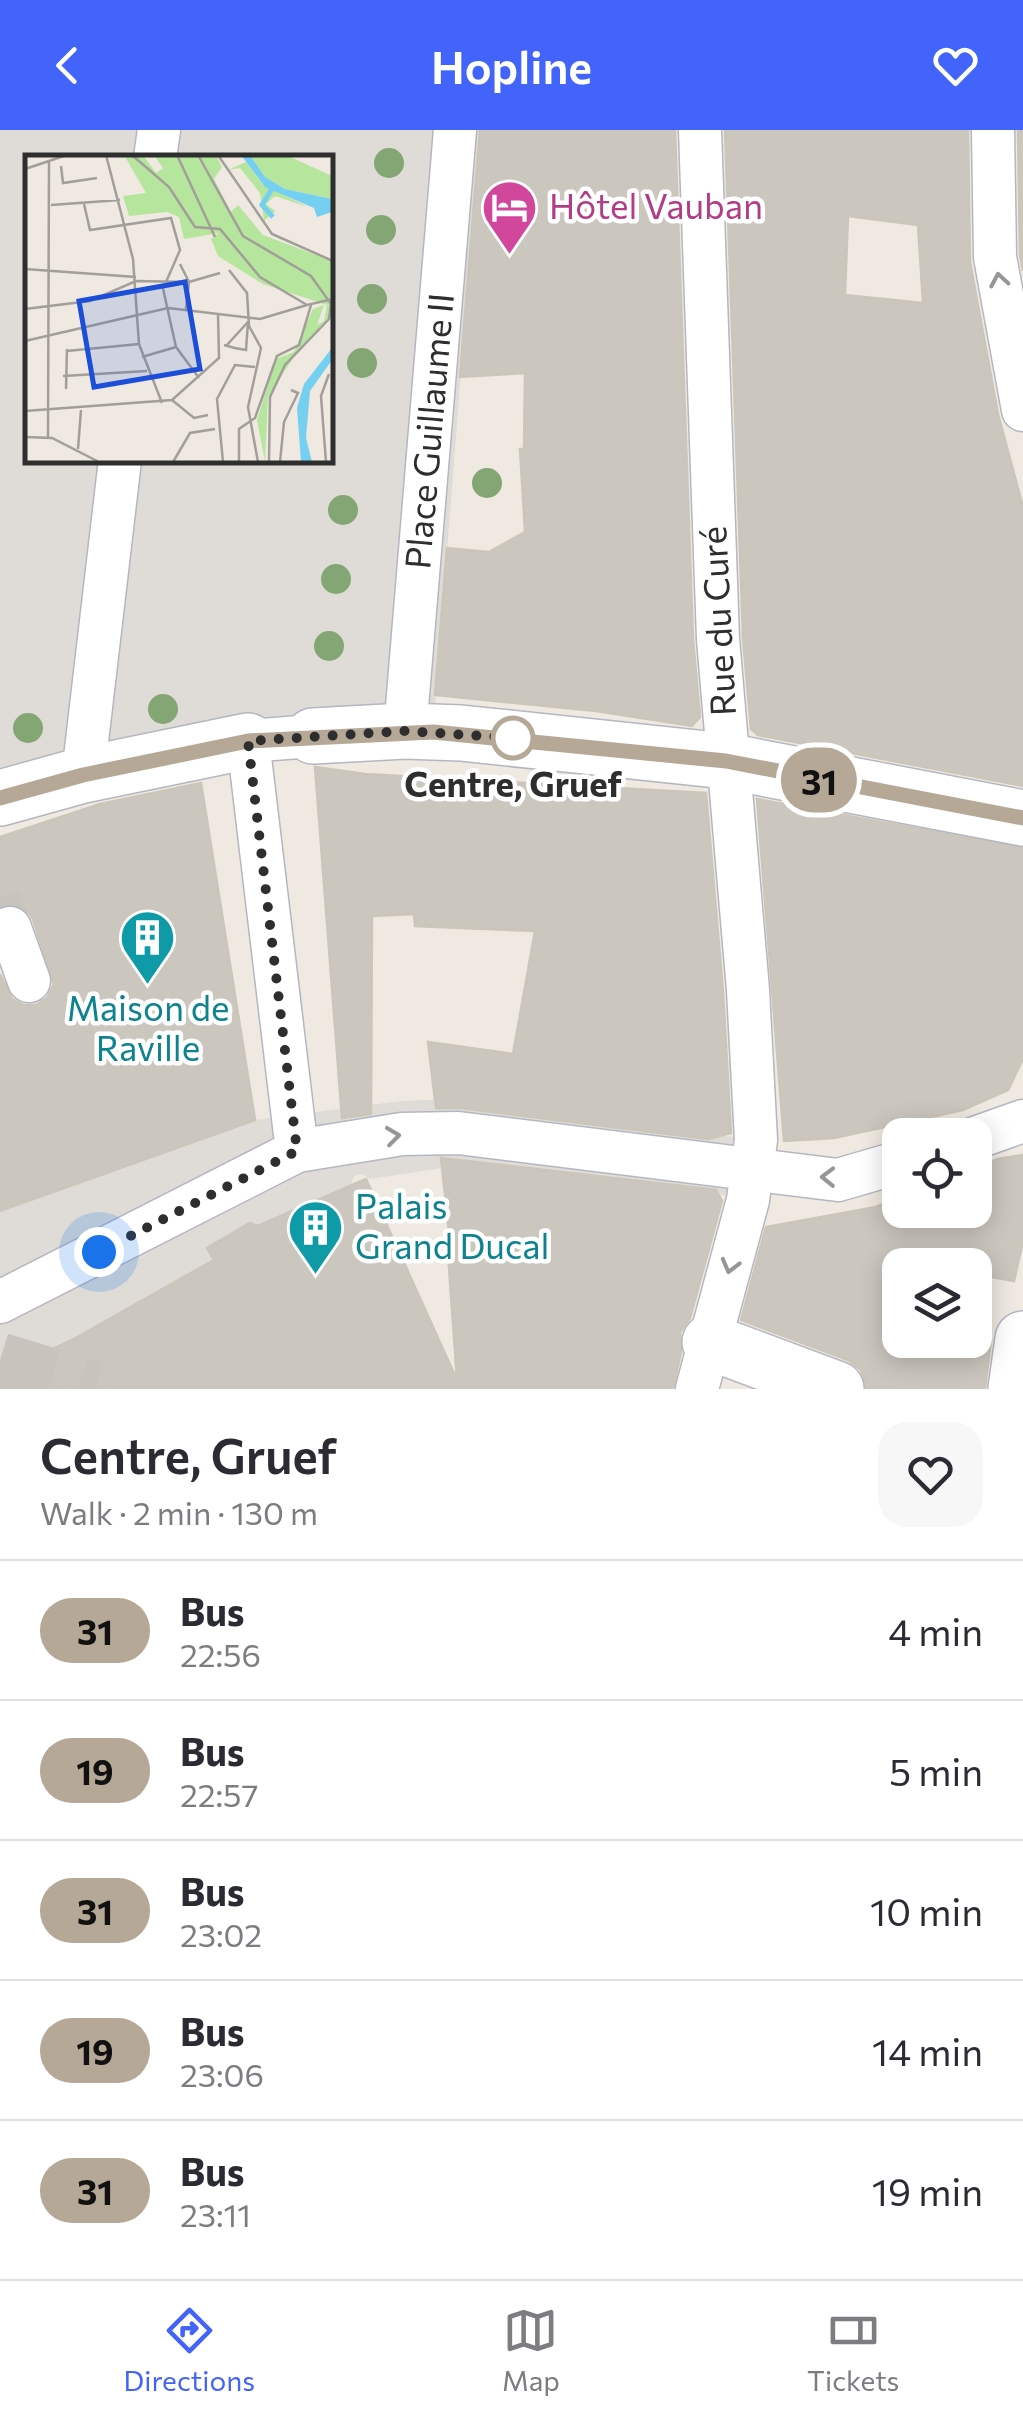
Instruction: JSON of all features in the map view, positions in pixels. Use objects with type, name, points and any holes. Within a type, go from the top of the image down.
[{"type":"street","points":[[155,155],[158,130]]},
{"type":"street","name":"Place Guillaume II","points":[[405,731],[455,130]]},
{"type":"street","name":"Rue du Curé","points":[[700,130],[718,638],[748,990],[756,1140],[754,1172],[703,1366]]},
{"type":"street","points":[[993,130],[995,257],[1023,410]]},
{"type":"street","points":[[83,775],[120,462]]},
{"type":"street","points":[[0,798],[83,775],[248,741],[405,731],[461,733],[726,761],[1023,818]]},
{"type":"street","points":[[248,741],[297,1151]]},
{"type":"street","points":[[10,928],[29,981]]},
{"type":"street","points":[[992,1132],[1023,1121]]},
{"type":"street","points":[[0,1302],[297,1151],[402,1134],[458,1133],[838,1180],[882,1167]]},
{"type":"street","points":[[1016,1389],[1023,1338]]},
{"type":"street","points":[[703,1366],[836,1389]]},
{"type":"shaded area","points":[[0,130],[480,130],[433,731],[0,798]]},
{"type":"shaded area","points":[[451,1099],[756,1140],[748,1200],[645,1181],[544,1170],[442,1168],[370,1179],[363,1174],[354,1176],[351,1185],[258,1226],[244,1226],[243,1234],[249,1241],[76,1337],[0,1374],[0,1212],[255,1120],[401,1101]]},
{"type":"building","points":[[480,130],[675,130],[693,640],[700,717],[692,726],[596,711],[435,695],[447,548],[489,552],[525,532],[520,449],[524,449],[525,373],[460,377]]},
{"type":"building","points":[[725,130],[968,130],[970,262],[998,414],[1023,507],[1023,786],[758,735],[751,729],[743,638]],"holes":[[[848,216],[918,225],[923,303],[845,295]]]},
{"type":"building","points":[[1018,130],[1023,130],[1023,271],[1020,255]]},
{"type":"building","points":[[315,767],[365,774],[706,793],[731,1133],[708,1139],[436,1108],[428,1042],[513,1054],[535,931],[415,926],[414,914],[372,916],[371,1114],[342,1118]]},
{"type":"building","points":[[201,783],[255,1120],[0,1211],[0,974],[12,999],[24,1005],[36,1005],[47,998],[54,984],[27,910],[15,904],[0,905],[0,837],[100,804]]},
{"type":"building","points":[[757,799],[1023,848],[1023,1059],[1008,1090],[963,1110],[926,1118],[882,1118],[882,1128],[834,1138],[784,1141]]},
{"type":"building","points":[[1023,1155],[1023,1241],[1014,1281],[992,1277],[992,1248],[882,1248],[882,1358],[989,1358],[985,1389],[866,1389],[861,1370],[848,1360],[741,1320],[766,1227],[882,1204],[882,1228],[992,1228],[992,1161]]},
{"type":"building","points":[[441,1158],[716,1190],[722,1201],[690,1318],[680,1332],[681,1352],[673,1389],[0,1389],[0,1374],[72,1340],[214,1260],[207,1248],[250,1223],[258,1226],[366,1179],[457,1380],[447,1239],[450,1241]]},
{"type":"tunnel","points":[[0,897],[10,928]]},
{"type":"tunnel","points":[[0,1360],[95,1389]]},
{"type":"bus line","name":"31","points":[[0,798],[83,775],[248,741],[405,731],[461,733],[726,761],[1023,818]]},
{"type":"place","name":"Hôtel Vauban","points":[[510,256]]},
{"type":"place","name":"Centre, Gruef","points":[[513,738]]},
{"type":"place","name":"Maison de Raville","points":[[148,987]]},
{"type":"place","name":"Palais Grand Ducal","points":[[316,1276]]},
{"type":"route","points":[[99,1252],[297,1151],[248,741],[405,731],[513,738]]}]
